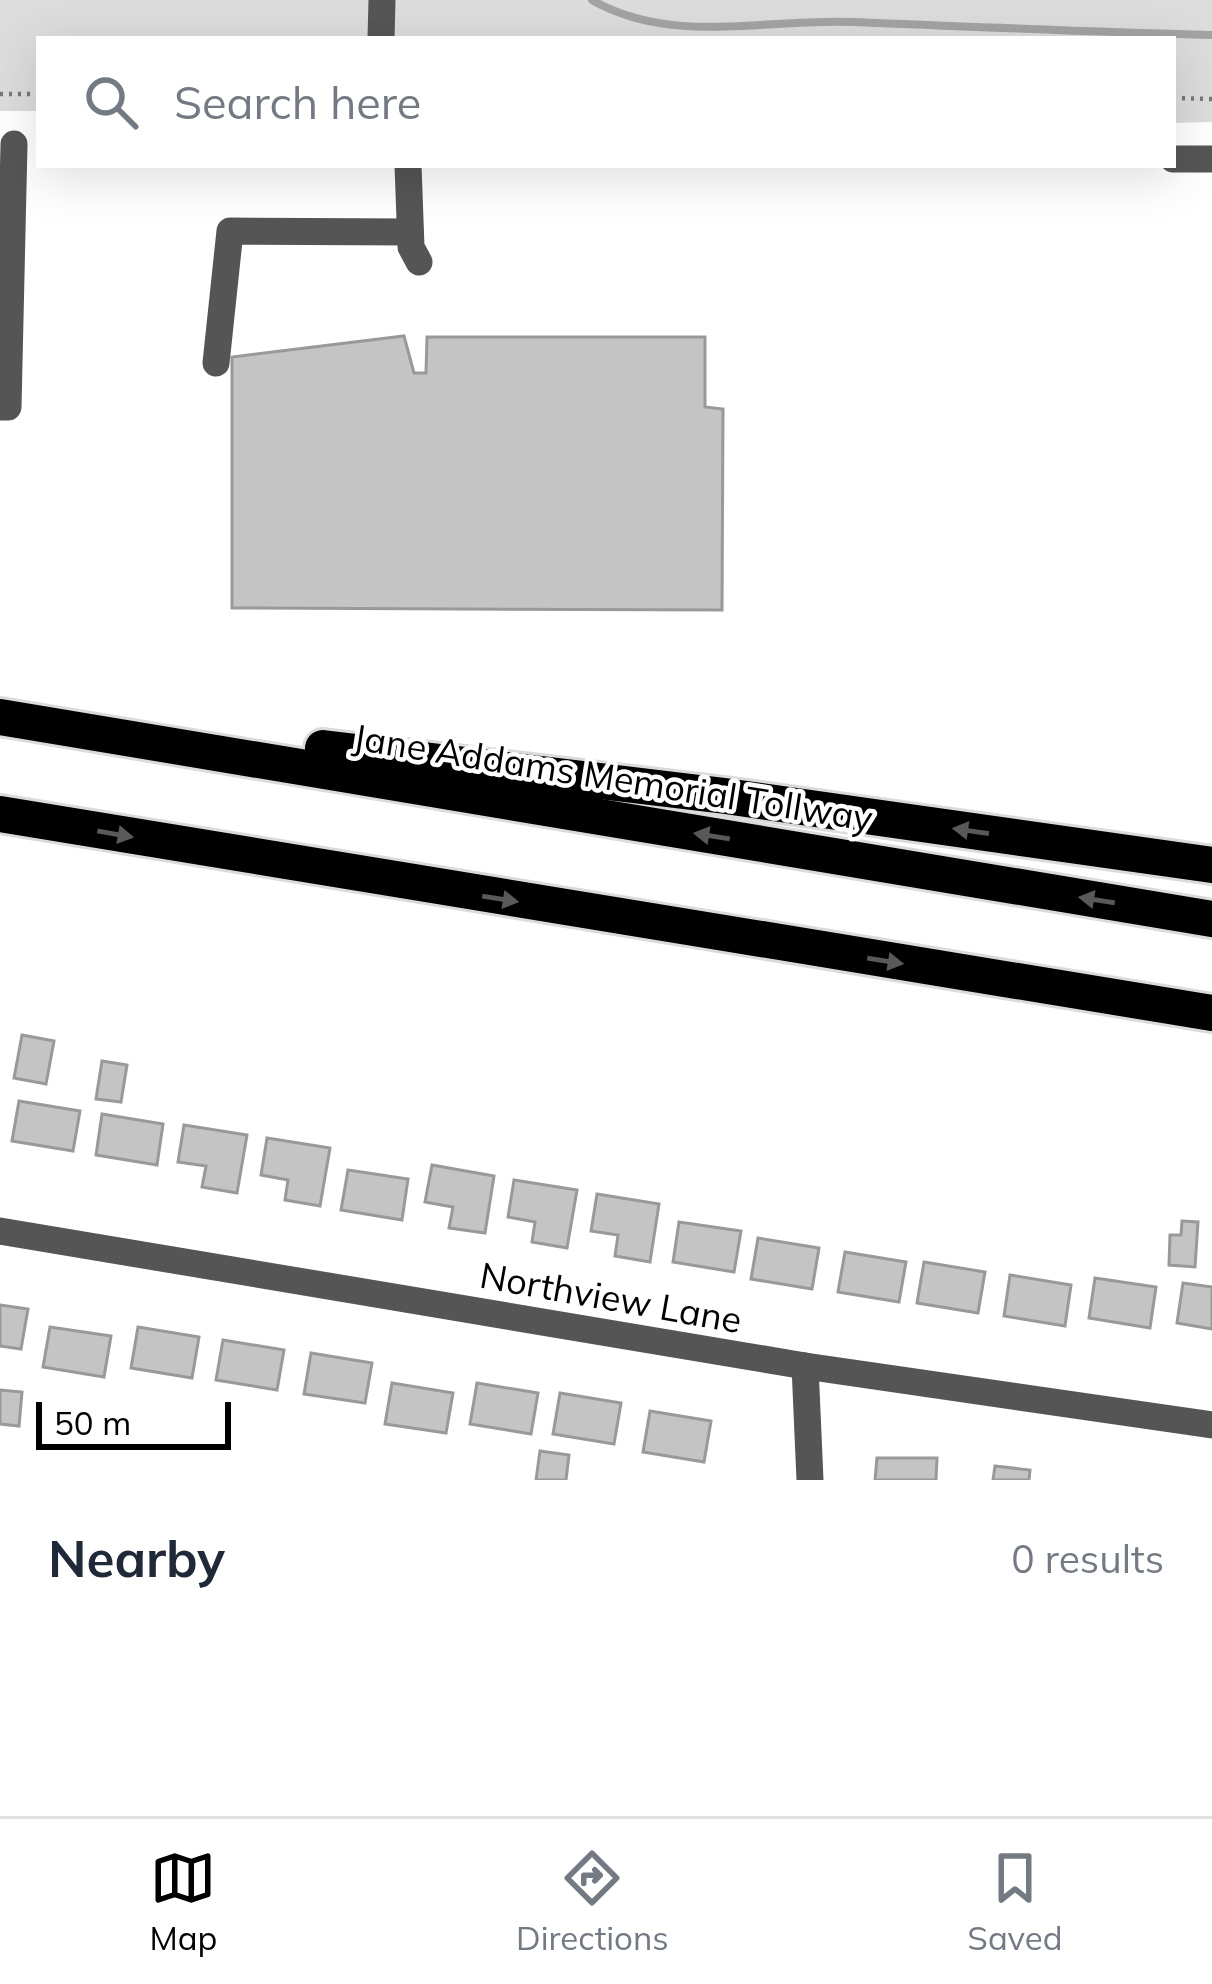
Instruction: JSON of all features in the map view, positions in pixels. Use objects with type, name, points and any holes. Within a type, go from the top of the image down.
[{"type":"highway","points":[[0,717],[725,796],[1212,865]]},
{"type":"highway","name":"Jane Addams Memorial Tollway","points":[[0,717],[1212,919]]},
{"type":"highway","points":[[0,814],[1212,1013]]},
{"type":"street","points":[[381,36],[382,0]]},
{"type":"street","points":[[0,407],[8,407],[6,251],[18,144]]},
{"type":"street","points":[[1176,159],[1212,159]]},
{"type":"street","points":[[408,168],[410,232],[419,262]]},
{"type":"street","points":[[216,363],[230,231],[410,232]]},
{"type":"street","name":"Northview Lane","points":[[0,1232],[805,1366],[1212,1425]]},
{"type":"street","points":[[805,1366],[810,1480]]},
{"type":"path","points":[[0,94],[36,94]]},
{"type":"path","points":[[1176,98],[1212,99]]},
{"type":"shaded area","points":[[0,0],[1212,0],[1212,122],[1176,123],[1176,36],[36,36],[36,111],[0,111]]},
{"type":"building","points":[[404,336],[414,373],[426,373],[427,337],[705,337],[705,407],[723,409],[722,610],[232,608],[232,357]]},
{"type":"building","points":[[22,1035],[54,1041],[46,1084],[14,1078]]},
{"type":"building","points":[[102,1061],[127,1065],[121,1102],[96,1099]]},
{"type":"building","points":[[19,1101],[80,1111],[73,1151],[12,1141]]},
{"type":"building","points":[[102,1114],[163,1124],[157,1165],[96,1155]]},
{"type":"building","points":[[184,1125],[247,1135],[237,1193],[202,1187],[206,1166],[178,1162]]},
{"type":"building","points":[[267,1138],[330,1148],[320,1206],[285,1200],[288,1180],[261,1175]]},
{"type":"building","points":[[432,1165],[494,1176],[485,1233],[449,1228],[453,1207],[425,1202]]},
{"type":"building","points":[[348,1170],[408,1179],[402,1220],[341,1210]]},
{"type":"building","points":[[514,1180],[577,1190],[567,1248],[532,1242],[535,1222],[508,1217]]},
{"type":"building","points":[[597,1194],[659,1204],[650,1262],[615,1256],[618,1235],[591,1231]]},
{"type":"building","points":[[1182,1221],[1198,1222],[1195,1267],[1169,1265],[1170,1235],[1181,1235]]},
{"type":"building","points":[[679,1222],[741,1231],[734,1272],[673,1262]]},
{"type":"building","points":[[758,1238],[819,1248],[812,1289],[751,1279]]},
{"type":"building","points":[[845,1252],[906,1262],[899,1302],[838,1292]]},
{"type":"building","points":[[924,1262],[985,1272],[978,1313],[917,1303]]},
{"type":"building","points":[[1010,1275],[1071,1285],[1065,1326],[1004,1316]]},
{"type":"building","points":[[1095,1278],[1156,1287],[1150,1328],[1089,1318]]},
{"type":"building","points":[[1183,1283],[1212,1287],[1212,1329],[1177,1323]]},
{"type":"building","points":[[0,1305],[28,1309],[21,1349],[0,1346]]},
{"type":"building","points":[[50,1327],[111,1336],[104,1377],[43,1367]]},
{"type":"building","points":[[138,1327],[199,1337],[192,1378],[131,1368]]},
{"type":"building","points":[[223,1340],[284,1350],[277,1390],[216,1380]]},
{"type":"building","points":[[311,1353],[372,1363],[365,1403],[304,1394]]},
{"type":"building","points":[[392,1383],[453,1393],[446,1433],[385,1424]]},
{"type":"building","points":[[477,1383],[538,1393],[531,1434],[470,1424]]},
{"type":"building","points":[[0,1390],[22,1392],[19,1426],[0,1424]]},
{"type":"building","points":[[560,1393],[621,1403],[614,1444],[553,1434]]},
{"type":"building","points":[[650,1411],[711,1421],[704,1462],[643,1452]]},
{"type":"building","points":[[540,1451],[569,1455],[566,1480],[536,1480]]},
{"type":"building","points":[[877,1458],[937,1458],[936,1480],[875,1480]]},
{"type":"building","points":[[995,1466],[1030,1470],[1029,1480],[993,1480]]},
{"type":"waterway","points":[[592,0],[623,14],[687,26],[853,22],[1212,35]]}]
